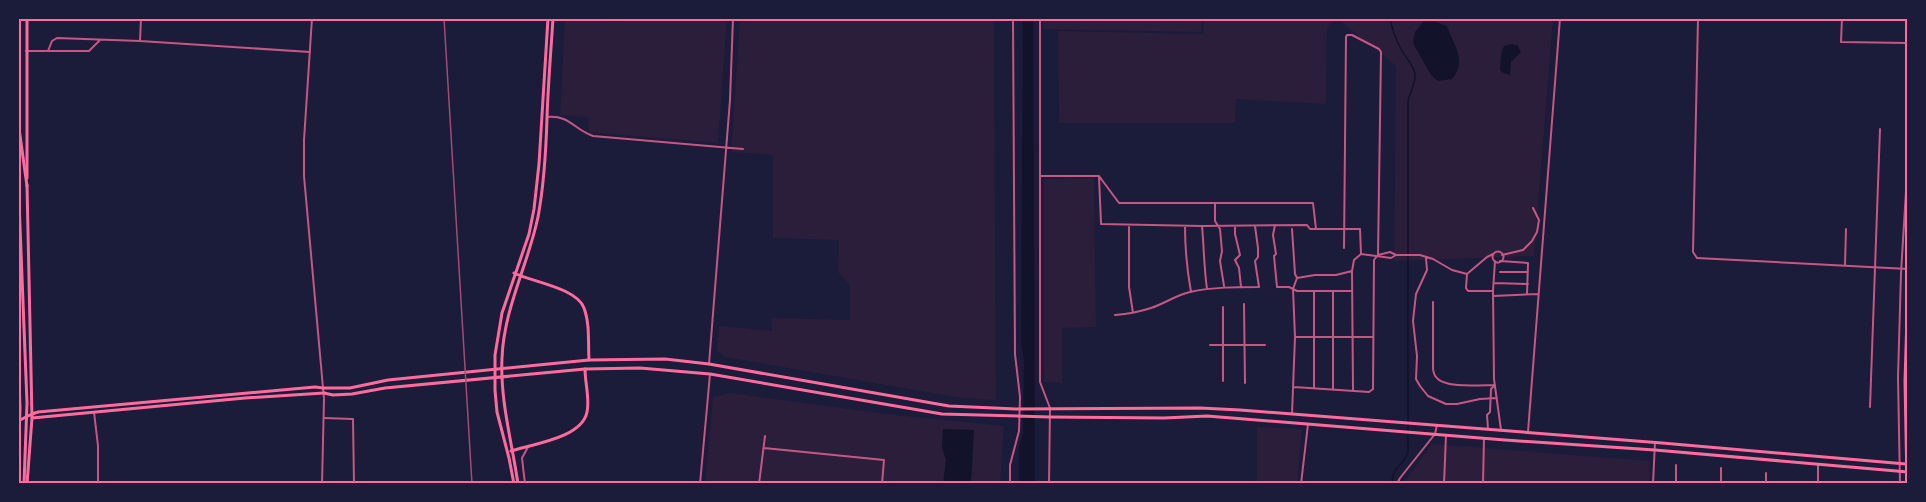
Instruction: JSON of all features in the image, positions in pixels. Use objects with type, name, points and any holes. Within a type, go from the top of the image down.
[{"type":"main road","points":[[26,484],[32,416],[27,186],[27,18]]},
{"type":"main road","points":[[516,484],[502,389],[502,354],[509,313],[537,218],[545,156],[551,18]]},
{"type":"main road","points":[[510,451],[497,412],[495,355],[502,313],[529,234],[537,189],[551,18]]},
{"type":"main road","points":[[18,114],[18,151]]},
{"type":"main road","points":[[18,121],[27,186]]},
{"type":"main road","points":[[18,176],[27,394],[26,484]]},
{"type":"main road","points":[[514,273],[573,295],[581,302],[586,314],[589,360]]},
{"type":"main road","points":[[1907,484],[1905,381],[1908,284]]},
{"type":"main road","points":[[18,354],[20,408],[18,472]]},
{"type":"main road","points":[[18,421],[32,416],[323,391],[388,380],[589,360],[665,359],[709,364],[949,406],[1016,409],[1200,408],[1655,442],[1907,464]]},
{"type":"main road","points":[[510,451],[573,432],[583,422],[588,406],[585,369]]},
{"type":"main road","points":[[18,426],[38,412],[315,387],[333,395],[352,394],[385,388],[585,369],[656,369],[710,374],[942,414],[1015,417],[1207,416],[1655,450],[1907,472]]},
{"type":"street","points":[[140,41],[141,18]]},
{"type":"street","points":[[312,18],[304,176],[323,391],[322,484]]},
{"type":"street","points":[[709,364],[734,18]]},
{"type":"street","points":[[1010,484],[1010,465],[1019,431],[1020,398],[1015,354],[1013,18]]},
{"type":"street","points":[[1040,18],[1040,382],[1050,408],[1049,484]]},
{"type":"street","points":[[1528,432],[1560,18]]},
{"type":"street","points":[[1698,18],[1693,252],[1697,258],[1908,269]]},
{"type":"street","points":[[1842,18],[1841,42],[1908,43]]},
{"type":"street","points":[[1294,387],[1369,392],[1373,389],[1374,260],[1378,255],[1381,52],[1352,35],[1346,37],[1344,248]]},
{"type":"street","points":[[48,51],[52,41],[57,38],[310,52]]},
{"type":"street","points":[[26,51],[89,51],[100,40]]},
{"type":"street","points":[[547,117],[566,119],[583,132],[593,136],[743,149]]},
{"type":"street","points":[[1870,407],[1880,129]]},
{"type":"street","points":[[1900,484],[1898,377],[1901,268],[1908,159]]},
{"type":"street","points":[[1040,176],[1099,176]]},
{"type":"street","points":[[1099,176],[1119,203],[1313,204],[1316,229]]},
{"type":"street","points":[[1099,176],[1101,224],[1307,225],[1310,229],[1360,229],[1361,254]]},
{"type":"street","points":[[1215,204],[1215,221],[1220,229],[1222,251],[1220,261],[1224,287]]},
{"type":"street","points":[[1493,291],[1468,291],[1466,288],[1467,274],[1487,257],[1498,252],[1503,255],[1522,250],[1532,241],[1539,220],[1533,208]]},
{"type":"street","points":[[1129,225],[1129,287],[1133,313]]},
{"type":"street","points":[[1275,225],[1273,235],[1277,287],[1297,291],[1352,291]]},
{"type":"street","points":[[1185,226],[1187,249],[1185,261],[1191,292]]},
{"type":"street","points":[[1202,226],[1203,262],[1208,289]]},
{"type":"street","points":[[1235,226],[1240,255],[1235,261],[1239,268],[1241,287]]},
{"type":"street","points":[[1115,315],[1153,308],[1191,292],[1224,287],[1259,287],[1255,226]]},
{"type":"street","points":[[1845,265],[1846,228]]},
{"type":"street","points":[[1292,229],[1294,274],[1297,278]]},
{"type":"street","points":[[1353,390],[1352,271],[1354,260],[1361,254],[1391,258],[1396,255],[1415,255],[1433,259],[1452,270],[1467,274]]},
{"type":"street","points":[[1493,254],[1495,261],[1493,291],[1495,385],[1501,430]]},
{"type":"street","points":[[1500,261],[1503,255]]},
{"type":"street","points":[[1426,258],[1427,270],[1416,294],[1413,321],[1417,356],[1416,379],[1428,396],[1446,404],[1497,398]]},
{"type":"street","points":[[1495,261],[1528,263],[1527,294]]},
{"type":"street","points":[[1297,278],[1336,275],[1352,271]]},
{"type":"street","points":[[1500,272],[1528,272]]},
{"type":"street","points":[[1292,414],[1295,337],[1293,289],[1297,278]]},
{"type":"street","points":[[1494,283],[1527,284]]},
{"type":"street","points":[[1314,291],[1314,388]]},
{"type":"street","points":[[1333,292],[1333,390]]},
{"type":"street","points":[[1493,296],[1538,294]]},
{"type":"street","points":[[1432,302],[1435,376],[1441,382],[1450,385],[1495,385]]},
{"type":"street","points":[[1244,304],[1245,383]]},
{"type":"street","points":[[1223,307],[1223,381]]},
{"type":"street","points":[[1295,337],[1373,337]]},
{"type":"street","points":[[1210,345],[1264,345]]},
{"type":"street","points":[[700,484],[710,374]]},
{"type":"street","points":[[1488,429],[1487,415],[1490,412],[1491,389],[1495,385]]},
{"type":"street","points":[[1490,412],[1499,411]]},
{"type":"street","points":[[94,412],[98,446],[98,484]]},
{"type":"street","points":[[324,418],[353,419],[354,484]]},
{"type":"street","points":[[1301,484],[1308,423]]},
{"type":"street","points":[[1397,484],[1435,434],[1437,425]]},
{"type":"street","points":[[1444,484],[1446,435]]},
{"type":"street","points":[[759,484],[765,436]]},
{"type":"street","points":[[1483,484],[1484,438]]},
{"type":"street","points":[[1653,484],[1655,442]]},
{"type":"street","points":[[525,484],[522,458],[530,445]]},
{"type":"street","points":[[764,448],[884,460],[882,484]]},
{"type":"street","points":[[1676,465],[1676,484]]},
{"type":"street","points":[[1818,465],[1818,484]]},
{"type":"street","points":[[1721,468],[1721,484]]},
{"type":"street","points":[[1766,473],[1766,484]]},
{"type":"shaded area","points":[[623,18],[727,18],[718,143],[589,132],[588,117],[560,115],[565,19],[622,22]]},
{"type":"shaded area","points":[[740,18],[994,18],[996,400],[961,398],[725,357],[717,350],[719,326],[772,331],[772,318],[850,320],[850,285],[838,272],[839,240],[773,238],[773,155],[731,152]]},
{"type":"shaded area","points":[[1023,18],[1033,18],[1035,484],[1019,484],[1019,447],[1023,433],[1024,360],[1021,342]]},
{"type":"shaded area","points":[[1043,18],[1202,18],[1201,32],[1043,29]]},
{"type":"shaded area","points":[[1204,18],[1553,18],[1534,256],[1394,261],[1396,66],[1340,21],[1332,22],[1327,28],[1326,104],[1236,99],[1235,123],[1059,123],[1058,31],[1203,34]]},
{"type":"shaded area","points":[[1418,18],[1433,18],[1436,22],[1447,26],[1459,59],[1457,72],[1452,79],[1438,81],[1431,75],[1413,43],[1415,32],[1423,22]]},
{"type":"shaded area","points":[[1517,45],[1521,52],[1511,62],[1510,75],[1500,70],[1504,46]]},
{"type":"shaded area","points":[[1094,178],[1096,327],[1062,328],[1062,383],[1044,382],[1044,179]]},
{"type":"shaded area","points":[[730,393],[885,414],[1004,426],[1000,484],[705,484],[713,397]]},
{"type":"shaded area","points":[[1257,427],[1302,429],[1297,484],[1257,484]]},
{"type":"shaded area","points":[[943,429],[974,430],[971,484],[943,484],[946,460],[942,448]]},
{"type":"shaded area","points":[[1432,444],[1650,461],[1649,484],[1403,484]]},
{"type":"waterway","points":[[1391,18],[1396,38],[1413,67],[1415,77],[1408,101],[1408,451],[1394,473],[1392,484]]},
{"type":"railway","points":[[444,18],[472,484]]}]
